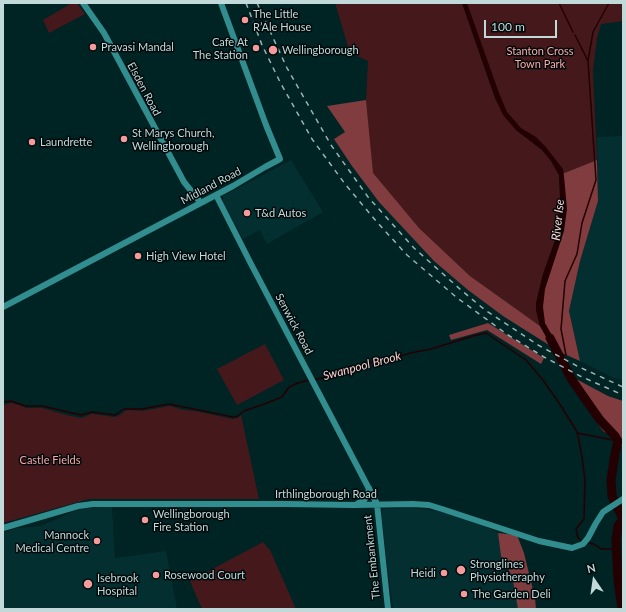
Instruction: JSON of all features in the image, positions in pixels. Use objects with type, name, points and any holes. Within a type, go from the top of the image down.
[{"type":"main road","name":"Elsden Road","points":[[83,3],[104,34],[184,182],[201,203]]},
{"type":"main road","name":"Midland Road","points":[[3,307],[216,195],[280,159],[220,3]]},
{"type":"main road","name":"Senwick Road","points":[[216,195],[377,504]]},
{"type":"main road","points":[[354,506],[365,499],[369,488]]},
{"type":"main road","name":"Irthlingborough Road","points":[[3,528],[78,506],[93,504],[285,504],[354,506],[377,504],[429,505],[540,541],[572,548],[583,544],[603,512],[622,500]]},
{"type":"main road","name":"The Embankment","points":[[377,504],[388,609]]},
{"type":"shaded area","points":[[462,3],[467,3],[507,112],[521,128],[536,137],[545,146],[563,169],[567,209],[564,231],[545,289],[543,307],[545,323],[562,353],[552,347],[540,326],[536,310],[536,303],[543,274],[558,232],[560,196],[559,175],[551,161],[542,150],[516,130],[503,115],[495,98]]},
{"type":"shaded area","points":[[366,100],[373,173],[419,228],[470,276],[540,326],[552,347],[503,316],[468,290],[434,261],[379,202],[334,139],[345,132],[327,106]]},
{"type":"shaded area","points":[[623,136],[623,380],[614,378],[580,361],[569,311],[580,261],[598,201],[597,137]]},
{"type":"shaded area","points":[[291,160],[323,212],[267,244],[260,230],[243,239],[223,202],[223,196]]},
{"type":"shaded area","points":[[597,160],[598,201],[580,261],[569,311],[580,361],[562,353],[553,344],[543,324],[539,301],[560,233],[562,174]]},
{"type":"shaded area","points":[[488,323],[544,358],[541,364],[487,330],[451,340],[449,335]]},
{"type":"shaded area","points":[[565,373],[608,396],[623,401],[622,446],[618,445],[609,434],[604,432],[594,419],[591,408],[587,408]]},
{"type":"shaded area","name":"Isebrook Hospital","points":[[112,507],[115,558],[166,551],[177,609],[3,609],[3,533],[17,528],[41,526],[81,508]]},
{"type":"shaded area","points":[[414,508],[437,511],[473,520],[498,533],[501,556],[512,576],[518,609],[393,609],[381,514],[383,509]]},
{"type":"shaded area","points":[[498,533],[517,535],[524,553],[535,598],[536,609],[518,609],[512,576],[501,556]]},
{"type":"green space","points":[[72,3],[77,3],[85,14],[49,33],[43,20]]},
{"type":"green space","points":[[335,3],[462,3],[495,98],[516,130],[542,150],[551,161],[559,175],[560,196],[558,232],[543,274],[536,303],[540,326],[470,276],[419,228],[372,173],[366,100],[368,61],[350,53]]},
{"type":"green space","name":"Stanton Cross Town Park","points":[[465,3],[623,3],[623,21],[601,24],[597,38],[593,71],[597,160],[562,174],[552,157],[521,132],[496,97]]},
{"type":"green space","points":[[265,344],[284,380],[237,405],[217,369]]},
{"type":"green space","name":"Castle Fields","points":[[11,403],[26,408],[42,408],[81,418],[92,414],[115,417],[125,411],[130,410],[142,411],[170,406],[183,410],[233,419],[238,418],[241,415],[259,499],[89,499],[3,523],[3,405]]},
{"type":"green space","points":[[263,542],[270,550],[296,609],[202,609],[190,581]]},
{"type":"waterway","points":[[559,3],[573,32]]},
{"type":"waterway","points":[[588,61],[593,32],[609,3]]},
{"type":"waterway","points":[[566,355],[561,329],[565,281],[577,254],[582,223],[596,180],[588,61],[575,35]]},
{"type":"waterway","name":"Swanpool Brook","points":[[313,380],[378,360],[392,359],[486,333],[526,360],[543,380],[576,430],[585,480],[584,519],[576,529],[578,538],[581,540]]},
{"type":"waterway","name":"River Ise","points":[[550,338],[572,380],[600,420],[618,441],[611,480],[612,496],[623,519]]},
{"type":"waterway","name":"Swanpool Brook","points":[[3,402],[11,401],[25,406],[42,406],[81,415],[92,412],[115,415],[124,409],[142,409],[169,404],[233,417],[238,416],[244,411],[282,397],[289,387],[309,380]]},
{"type":"waterway","points":[[577,433],[618,441]]},
{"type":"waterway","name":"River Ise","points":[[622,609],[618,580],[616,540],[618,526],[623,520]]},
{"type":"waterway","name":"Swanpool Brook","points":[[589,543],[594,544],[601,549],[617,549]]},
{"type":"railway","points":[[246,3],[262,45],[280,82],[312,139],[345,184],[407,255],[456,297],[508,335],[544,357],[580,376],[623,395]]},
{"type":"railway","points":[[257,3],[287,68],[331,145],[368,197],[414,248],[485,310],[538,345],[577,366],[623,387]]},
{"type":"place","name":"The Little R’Ale House","points":[[245,20]]},
{"type":"place","name":"Pravasi Mandal","points":[[93,47]]},
{"type":"place","name":"Cafe At The Station","points":[[256,48]]},
{"type":"place","name":"Wellingborough","points":[[273,50]]},
{"type":"place","name":"St Marys Church, Wellingborough","points":[[124,139]]},
{"type":"place","name":"Laundrette","points":[[32,142]]},
{"type":"place","name":"T&d Autos","points":[[247,213]]},
{"type":"place","name":"High View Hotel","points":[[138,256]]},
{"type":"place","name":"Wellingborough Fire Station","points":[[145,520]]},
{"type":"place","name":"Mannock Medical Centre","points":[[97,541]]},
{"type":"place","name":"Stronglines Physiotheraphy","points":[[461,570]]},
{"type":"place","name":"Heidi","points":[[444,573]]},
{"type":"place","name":"Rosewood Court","points":[[156,575]]},
{"type":"place","name":"Isebrook Hospital","points":[[88,584]]},
{"type":"place","name":"The Garden Deli","points":[[464,594]]}]
